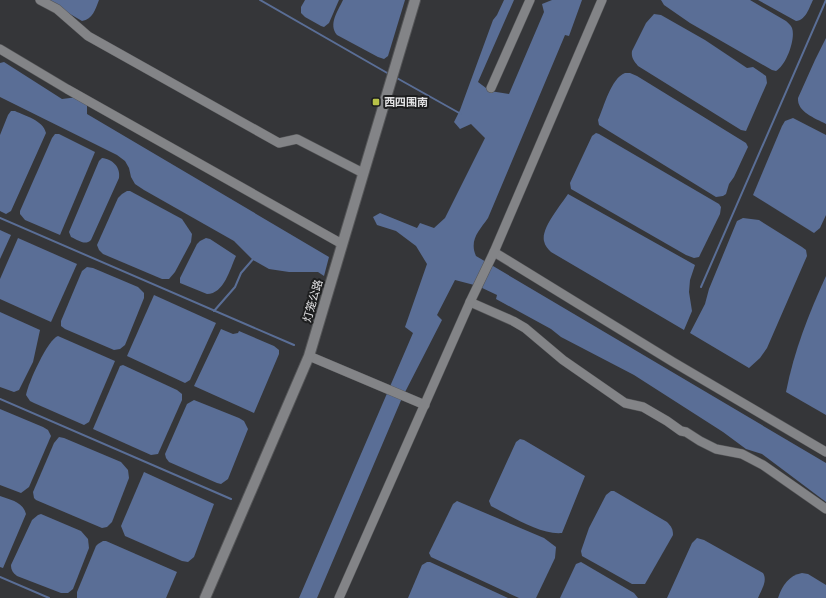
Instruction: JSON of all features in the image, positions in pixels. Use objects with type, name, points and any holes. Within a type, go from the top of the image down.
[{"type":"street","points":[[40,0],[57,9],[88,36],[279,142],[297,139],[363,173]]},
{"type":"street","name":"灯笼公路","points":[[205,598],[309,356],[415,0]]},
{"type":"street","points":[[491,88],[530,0]]},
{"type":"street","points":[[339,598],[470,302],[494,252],[602,0]]},
{"type":"street","points":[[0,49],[67,89],[342,244]]},
{"type":"street","points":[[494,252],[673,362],[826,452]]},
{"type":"street","points":[[470,302],[514,321],[525,328],[563,360],[625,403],[643,407],[681,431],[686,432],[716,449],[742,454],[762,465],[826,509]]},
{"type":"street","points":[[309,356],[425,405]]},
{"type":"water","points":[[46,0],[99,0],[95,11],[91,16],[82,21]]},
{"type":"water","points":[[305,0],[339,0],[329,23],[324,27],[305,17],[301,13],[301,7]]},
{"type":"water","points":[[343,0],[405,0],[388,56],[384,59],[337,35],[334,31],[333,26],[335,18]]},
{"type":"water","points":[[504,0],[514,0],[478,82],[490,91],[509,94],[544,12],[542,4],[552,0],[582,0],[569,36],[565,35],[488,218],[474,240],[474,250],[476,256],[826,463],[826,502],[762,454],[746,449],[723,432],[634,375],[561,337],[551,329],[496,299],[497,295],[478,286],[455,280],[437,315],[442,320],[402,398],[317,598],[299,598],[413,333],[405,327],[427,264],[416,246],[396,231],[377,225],[373,217],[380,213],[417,228],[420,223],[434,228],[445,218],[485,138],[471,124],[460,129],[454,122],[460,110],[493,20]]},
{"type":"water","points":[[661,0],[750,0],[786,21],[791,26],[793,39],[787,58],[780,68],[776,71],[772,70],[690,23],[664,5]]},
{"type":"water","points":[[758,0],[813,0],[805,16],[796,21]]},
{"type":"water","points":[[654,14],[661,15],[705,40],[747,68],[753,67],[766,76],[767,83],[746,131],[741,130],[635,63],[632,58],[632,51],[646,23]]},
{"type":"water","points":[[826,38],[826,124],[804,111],[798,103],[798,98]]},
{"type":"water","points":[[4,62],[62,99],[78,97],[87,103],[87,114],[329,257],[324,276],[318,272],[289,272],[269,269],[253,260],[234,241],[135,184],[125,161],[117,155],[0,97],[0,63]]},
{"type":"water","points":[[625,73],[630,73],[637,76],[746,143],[748,147],[734,177],[729,184],[726,194],[716,197],[599,125],[598,120],[612,87],[620,76]]},
{"type":"water","points":[[11,111],[15,111],[38,122],[46,133],[11,211],[6,214],[0,211],[0,135]]},
{"type":"water","points":[[793,118],[826,135],[826,215],[820,228],[814,233],[753,195],[782,126],[785,121]]},
{"type":"water","points":[[596,133],[719,204],[721,207],[720,214],[699,257],[694,258],[686,255],[571,189],[570,183],[592,136]]},
{"type":"water","points":[[55,134],[59,134],[95,152],[60,235],[25,220],[20,214],[20,211]]},
{"type":"water","points":[[102,158],[115,164],[119,170],[119,178],[91,240],[89,242],[79,241],[71,237],[69,232],[99,161]]},
{"type":"water","points":[[127,191],[130,191],[182,219],[192,234],[191,242],[175,272],[169,279],[162,279],[103,254],[99,250],[97,245],[118,198]]},
{"type":"water","points":[[568,194],[695,265],[690,280],[689,292],[692,311],[684,330],[548,249],[544,241],[544,236],[548,223]]},
{"type":"water","points":[[743,218],[759,220],[806,250],[807,256],[767,348],[760,358],[749,368],[690,333],[705,304],[709,289],[737,221]]},
{"type":"water","points":[[0,230],[11,235],[0,259]]},
{"type":"water","points":[[18,238],[77,264],[51,322],[0,299],[0,279]]},
{"type":"water","points":[[206,238],[210,239],[236,256],[226,280],[218,290],[207,294],[180,283],[180,278],[197,244]]},
{"type":"water","points":[[87,267],[93,268],[138,287],[144,293],[144,298],[125,345],[120,349],[114,350],[61,326],[61,321],[82,271]]},
{"type":"water","points":[[826,276],[826,415],[786,392],[793,362],[803,332]]},
{"type":"water","points":[[154,295],[216,323],[190,380],[185,383],[127,356]]},
{"type":"water","points":[[0,312],[40,330],[33,362],[19,390],[14,392],[0,387]]},
{"type":"water","points":[[221,329],[233,334],[238,333],[239,331],[274,346],[279,350],[279,354],[254,413],[194,386]]},
{"type":"water","points":[[58,336],[115,361],[89,422],[84,425],[30,401],[26,395],[34,372],[44,353],[49,345]]},
{"type":"water","points":[[123,365],[177,390],[182,394],[182,400],[158,454],[151,455],[93,429],[120,366]]},
{"type":"water","points":[[194,400],[239,418],[244,421],[248,429],[228,479],[221,484],[169,462],[166,458],[165,454],[187,404]]},
{"type":"water","points":[[0,409],[43,427],[48,430],[51,436],[29,487],[21,493],[0,485]]},
{"type":"water","points":[[59,437],[121,462],[128,470],[129,478],[112,522],[107,527],[102,528],[34,498],[33,492],[54,443]]},
{"type":"water","points":[[520,439],[585,476],[562,533],[553,533],[535,528],[491,506],[489,501],[516,442]]},
{"type":"water","points":[[144,472],[214,504],[194,557],[188,562],[182,561],[125,536],[121,526]]},
{"type":"water","points":[[611,491],[614,491],[667,522],[671,526],[673,535],[645,584],[632,584],[582,556],[581,551],[589,528],[606,495]]},
{"type":"water","points":[[0,496],[19,504],[26,514],[3,568],[0,567]]},
{"type":"water","points":[[457,501],[544,538],[556,547],[555,558],[536,598],[519,598],[431,557],[429,553],[453,504]]},
{"type":"water","points":[[41,514],[81,531],[88,539],[89,548],[73,589],[68,593],[61,593],[17,576],[13,573],[11,565],[32,520]]},
{"type":"water","points":[[697,538],[704,540],[763,573],[765,579],[758,598],[667,598],[692,543]]},
{"type":"water","points":[[103,541],[177,572],[166,598],[77,598],[77,592],[96,546]]},
{"type":"water","points":[[430,562],[508,598],[408,598],[422,565]]},
{"type":"water","points":[[581,562],[634,593],[638,598],[560,598],[576,564]]},
{"type":"water","points":[[802,573],[808,574],[826,585],[826,598],[778,598],[787,582],[793,576]]},
{"type":"waterway","points":[[260,0],[389,74]]},
{"type":"waterway","points":[[701,287],[826,0]]},
{"type":"waterway","points":[[395,77],[461,114]]},
{"type":"waterway","points":[[0,218],[294,345]]},
{"type":"waterway","points":[[214,311],[235,287],[241,273],[254,258]]},
{"type":"waterway","points":[[0,399],[231,499]]},
{"type":"waterway","points":[[0,577],[49,598]]},
{"type":"place","name":"西四围南","points":[[376,102]]}]
